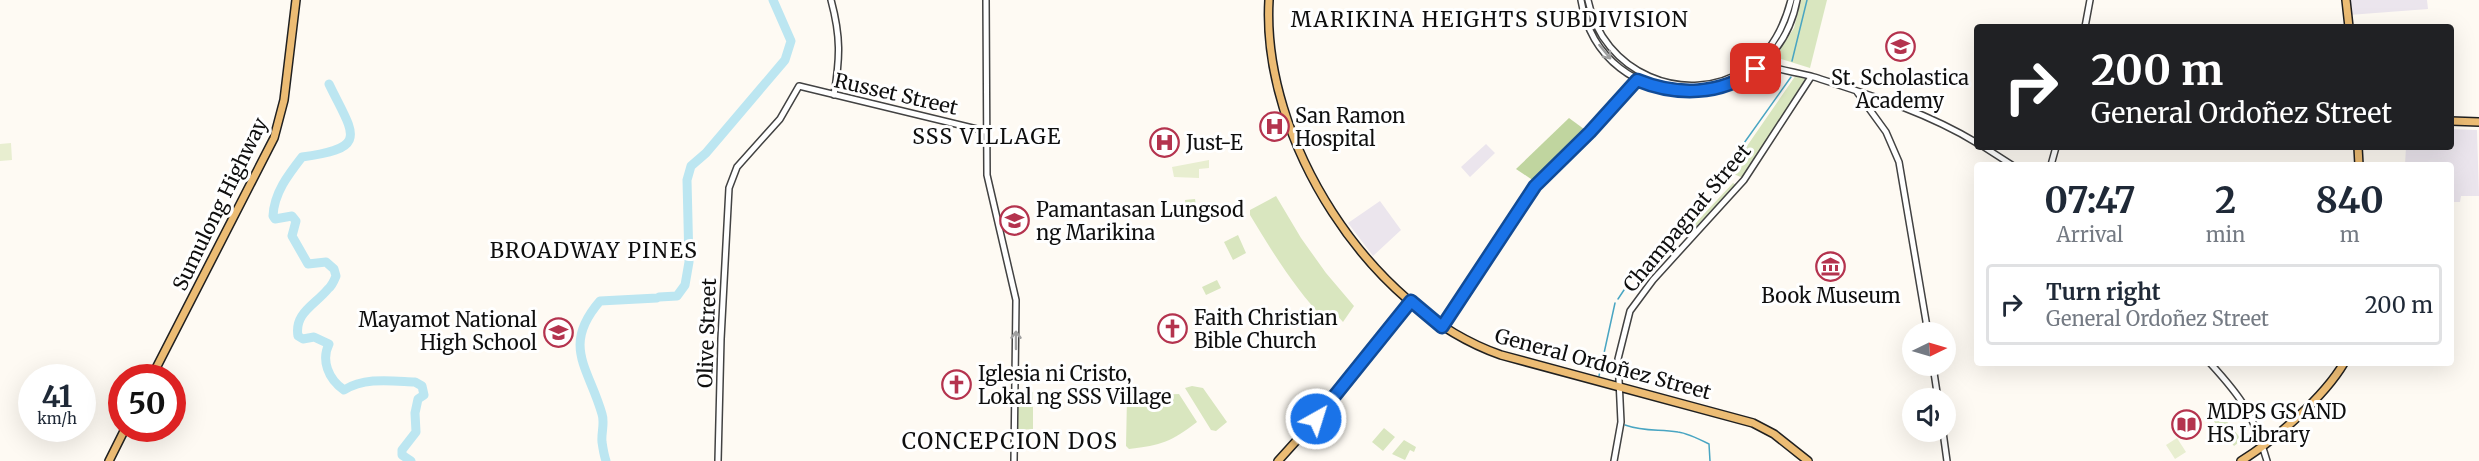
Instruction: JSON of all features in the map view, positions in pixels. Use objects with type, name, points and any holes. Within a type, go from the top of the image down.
[{"type":"main road","name":"Sumulong Highway","points":[[158,364],[274,138],[284,100],[296,0]]},
{"type":"main road","name":"General Ordoñez Street","points":[[1269,0],[1269,38],[1279,94],[1285,117],[1303,161],[1321,194],[1349,234],[1384,276],[1411,301],[1442,327],[1465,340],[1501,355],[1753,423],[1774,434],[1808,461]]},
{"type":"main road","points":[[2346,0],[2349,24]]},
{"type":"main road","points":[[2454,121],[2479,122]]},
{"type":"main road","points":[[1278,461],[1316,419],[1411,301]]},
{"type":"main road","points":[[2241,461],[2318,398],[2342,366]]},
{"type":"main road","points":[[109,461],[118,442]]},
{"type":"street","points":[[831,0],[837,22],[840,54],[834,95]]},
{"type":"street","points":[[986,0],[987,175],[1016,300],[1014,461]]},
{"type":"street","points":[[1581,0],[1587,24],[1611,60],[1659,87],[1681,91],[1721,87],[1743,78],[1786,34],[1797,0]]},
{"type":"street","points":[[1588,0],[1594,22],[1603,38],[1639,77],[1676,84],[1719,80],[1759,63],[1778,36],[1791,0]]},
{"type":"street","points":[[2086,24],[2090,0]]},
{"type":"street","points":[[1759,63],[1811,77],[1937,120],[1974,141]]},
{"type":"street","points":[[1442,327],[1535,186],[1590,132],[1639,77]]},
{"type":"street","name":"Champagnat Street","points":[[1614,461],[1621,428],[1618,359],[1632,307],[1656,276],[1744,180],[1811,77]]},
{"type":"street","points":[[1719,80],[1721,87]]},
{"type":"street","name":"Russet Street","points":[[799,86],[985,131]]},
{"type":"street","name":"Olive Street","points":[[718,461],[721,339],[729,188],[737,167],[780,119],[799,86]]},
{"type":"street","points":[[1857,92],[1886,132],[1899,162],[1926,322]]},
{"type":"street","points":[[1989,150],[2007,162]]},
{"type":"street","points":[[2213,366],[2239,394],[2253,418],[2266,461]]},
{"type":"street","points":[[1944,442],[1947,461]]},
{"type":"shaded area","points":[[2348,0],[2427,0],[2428,9],[2349,15]]},
{"type":"shaded area","points":[[2454,129],[2477,130],[2479,196],[2461,196],[2460,202],[2454,202],[2454,162],[2405,162],[2406,150],[2454,150]]},
{"type":"shaded area","points":[[1486,144],[1495,153],[1470,177],[1461,167]]},
{"type":"shaded area","points":[[1380,201],[1401,230],[1373,256],[1348,223]]},
{"type":"green space","points":[[1801,0],[1827,0],[1810,68],[1775,57],[1794,28]]},
{"type":"green space","points":[[1796,75],[1806,79],[1743,178],[1729,172]]},
{"type":"green space","points":[[1569,118],[1588,132],[1534,181],[1516,169]]},
{"type":"green space","points":[[11,143],[12,160],[0,161],[0,144]]},
{"type":"green space","points":[[1209,160],[1209,168],[1199,169],[1199,178],[1174,177],[1172,167]]},
{"type":"green space","points":[[1733,183],[1736,185],[1691,234],[1687,232]]},
{"type":"green space","points":[[1276,196],[1301,238],[1354,306],[1343,322],[1335,313],[1326,321],[1315,309],[1285,270],[1250,215],[1250,210]]},
{"type":"green space","points":[[1195,199],[1197,212],[1186,215],[1185,200]]},
{"type":"green space","points":[[1238,235],[1246,253],[1233,260],[1224,242]]},
{"type":"green space","points":[[1217,280],[1221,288],[1206,295],[1202,287]]},
{"type":"green space","points":[[1192,386],[1203,388],[1227,422],[1216,431],[1211,430],[1185,388]]},
{"type":"green space","points":[[1018,392],[1033,392],[1033,429],[1018,430]]},
{"type":"green space","points":[[1130,393],[1179,394],[1197,422],[1166,442],[1129,449],[1126,446],[1127,397]]},
{"type":"green space","points":[[2220,413],[2242,440],[2234,446],[2212,419]]},
{"type":"green space","points":[[1384,428],[1395,437],[1383,451],[1372,442]]},
{"type":"green space","points":[[2177,438],[2186,452],[2175,459],[2166,445]]},
{"type":"green space","points":[[1404,440],[1416,447],[1414,452],[1410,450],[1405,460],[1392,454]]},
{"type":"waterway","points":[[659,297],[677,296],[685,285],[689,262],[687,180],[691,166],[706,153],[785,60],[791,41],[773,0]]},
{"type":"waterway","points":[[1792,61],[1807,0]]},
{"type":"waterway","points":[[1719,183],[1727,167],[1791,77]]},
{"type":"waterway","points":[[329,84],[345,115],[350,136],[347,143],[339,149],[302,157],[283,185],[276,200],[273,216],[275,219],[292,216],[296,221],[292,236],[308,264],[326,262],[334,269],[336,276],[331,286],[302,315],[299,321],[298,336],[303,339],[314,337],[329,344],[326,363],[330,375],[344,390],[369,381],[415,382],[422,386],[424,395],[418,399],[415,413],[416,432],[402,450],[402,455],[411,461]]},
{"type":"waterway","points":[[1618,299],[1624,290]]},
{"type":"waterway","points":[[606,461],[602,442],[603,417],[585,370],[580,344],[582,331],[588,317],[600,301],[657,298]]},
{"type":"waterway","points":[[1599,376],[1615,303]]},
{"type":"waterway","points":[[1625,425],[1645,430],[1678,432],[1694,437],[1709,444],[1710,461]]},
{"type":"place","name":"St. Scholastica Academy","points":[[1900,47]]},
{"type":"place","name":"San Ramon Hospital","points":[[1274,127]]},
{"type":"place","name":"Just-E","points":[[1165,143]]},
{"type":"place","name":"Pamantasan Lungsod ng Marikina","points":[[1015,221]]},
{"type":"place","name":"Book Museum","points":[[1831,266]]},
{"type":"place","name":"Faith Christian Bible Church","points":[[1173,329]]},
{"type":"place","name":"Mayamot National High School","points":[[558,332]]},
{"type":"place","name":"Iglesia ni Cristo, Lokal ng SSS Village","points":[[957,385]]},
{"type":"place","name":"MDPS GS AND HS Library","points":[[2186,424]]},
{"type":"district","name":"MARIKINA HEIGHTS SUBDIVISION","points":[[1490,20]]},
{"type":"district","name":"SSS VILLAGE","points":[[987,137]]},
{"type":"district","name":"BROADWAY PINES","points":[[594,251]]},
{"type":"district","name":"CONCEPCION DOS","points":[[1010,441]]},
{"type":"route","points":[[1316,419],[1411,301],[1442,327],[1535,186],[1590,132],[1637,80],[1666,89],[1691,91],[1728,85],[1756,69]]}]
